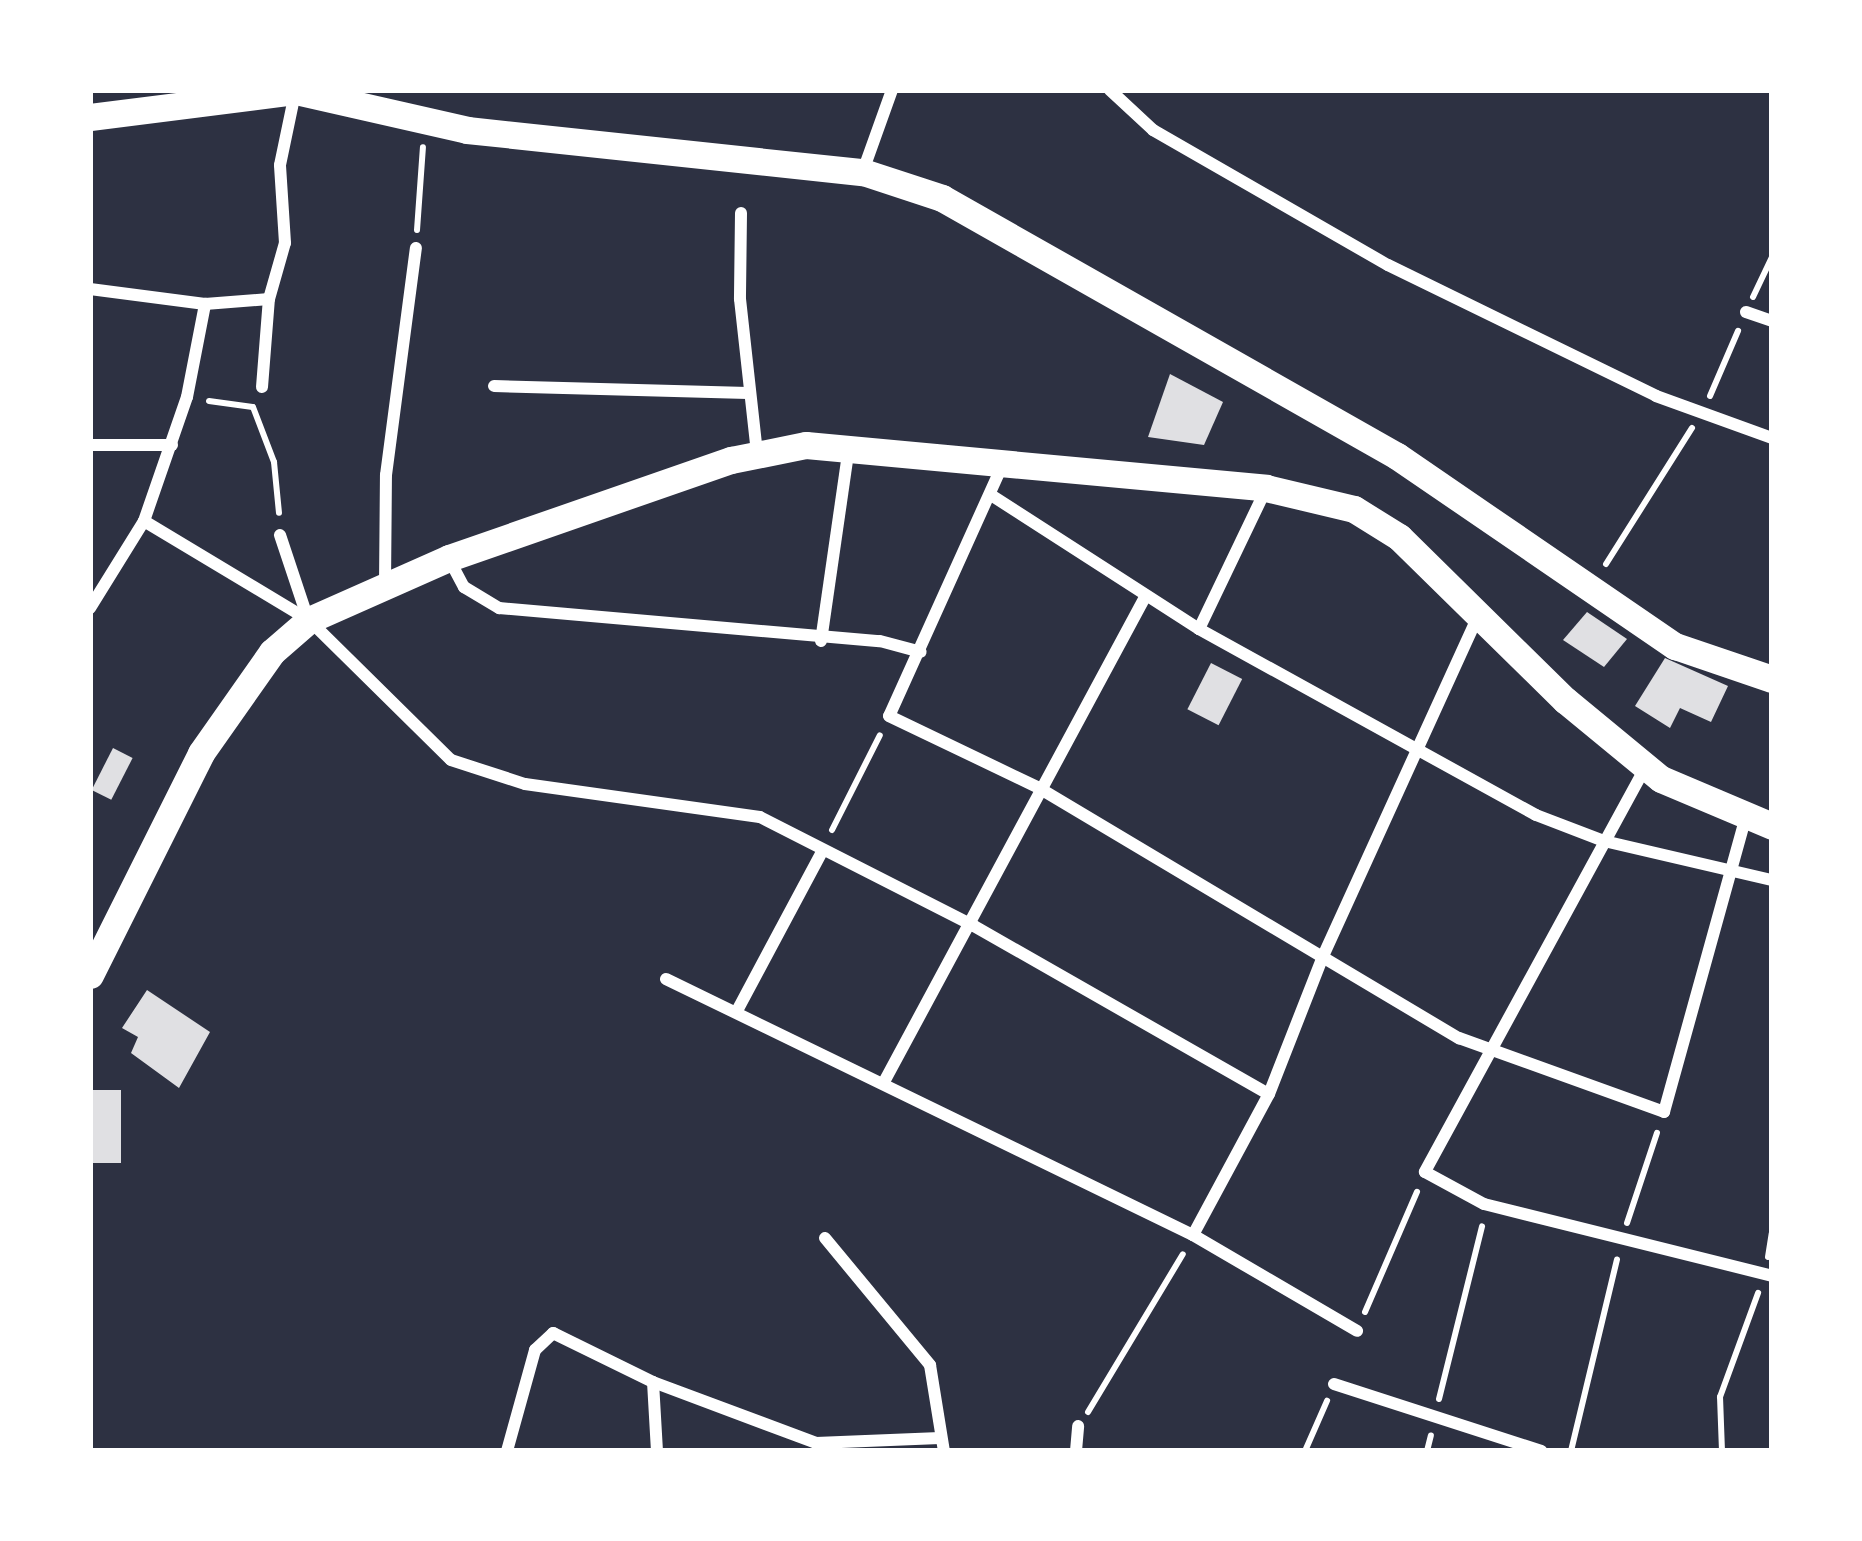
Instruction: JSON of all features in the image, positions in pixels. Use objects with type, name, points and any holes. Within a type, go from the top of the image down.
[{"type":"main road","points":[[90,117],[297,90],[425,120],[600,148],[863,172],[942,198],[1397,456],[1675,646],[1772,679]]},
{"type":"main road","points":[[90,975],[201,753],[272,652],[309,620],[449,558],[758,452],[849,445],[1002,466],[1266,488],[1374,520],[1646,766],[1759,821]]},
{"type":"street","points":[[262,388],[269,299],[285,243],[280,165],[297,90]]},
{"type":"street","points":[[863,172],[892,90]]},
{"type":"street","points":[[1110,90],[1153,130],[1388,265],[1536,342],[1772,438]]},
{"type":"street","points":[[742,213],[748,393],[758,452]]},
{"type":"street","points":[[385,585],[386,475],[416,248]]},
{"type":"street","points":[[90,289],[205,304],[269,299]]},
{"type":"street","points":[[90,608],[144,520],[187,398],[205,304]]},
{"type":"street","points":[[1746,312],[1772,321]]},
{"type":"street","points":[[494,386],[748,393]]},
{"type":"street","points":[[90,445],[172,445]]},
{"type":"street","points":[[820,641],[849,445]]},
{"type":"street","points":[[1002,466],[889,716],[1039,788],[1324,954],[1421,1018],[1664,1112],[1731,872],[1759,821]]},
{"type":"street","points":[[1199,629],[1266,488]]},
{"type":"street","points":[[992,495],[1145,597],[1416,754],[1604,841],[1772,880]]},
{"type":"street","points":[[144,520],[309,620],[452,760],[525,784],[760,817],[974,926],[1269,1094]]},
{"type":"street","points":[[280,535],[309,620]]},
{"type":"street","points":[[449,558],[464,587],[499,608],[820,641],[880,641],[920,652]]},
{"type":"street","points":[[884,1082],[974,926],[1039,788],[1145,597]]},
{"type":"street","points":[[1193,1235],[1269,1094],[1324,954],[1479,615]]},
{"type":"street","points":[[1646,766],[1425,1172],[1484,1204],[1768,1275]]},
{"type":"street","points":[[738,1009],[823,850]]},
{"type":"street","points":[[667,979],[738,1009],[1193,1235],[1357,1331]]},
{"type":"street","points":[[507,1451],[536,1350],[553,1333],[652,1382],[816,1443],[942,1444],[929,1365],[826,1238]]},
{"type":"street","points":[[652,1382],[657,1451]]},
{"type":"street","points":[[1334,1384],[1540,1451]]},
{"type":"street","points":[[1076,1451],[1078,1426]]},
{"type":"path","points":[[416,248],[425,120]]},
{"type":"path","points":[[1591,588],[1703,412],[1772,256]]},
{"type":"path","points":[[187,398],[254,407],[274,462],[280,535]]},
{"type":"path","points":[[823,850],[889,716]]},
{"type":"path","points":[[1571,1451],[1622,1239],[1664,1112]]},
{"type":"path","points":[[1357,1331],[1425,1172]]},
{"type":"path","points":[[1434,1420],[1484,1204]]},
{"type":"path","points":[[1078,1426],[1193,1235]]},
{"type":"path","points":[[1722,1451],[1720,1397],[1768,1275]]},
{"type":"path","points":[[1305,1451],[1334,1384]]},
{"type":"building","points":[[1170,374],[1223,402],[1204,445],[1148,437]]},
{"type":"building","points":[[1587,612],[1627,639],[1604,667],[1563,640]]},
{"type":"building","points":[[1665,658],[1728,686],[1711,722],[1680,708],[1670,728],[1635,706]]},
{"type":"building","points":[[1211,663],[1242,679],[1219,725],[1187,709]]},
{"type":"building","points":[[113,748],[133,758],[111,800],[92,790]]},
{"type":"building","points":[[147,990],[210,1032],[179,1088],[131,1053],[138,1037],[122,1028]]},
{"type":"building","points":[[90,1090],[121,1090],[121,1163],[90,1163]]}]
